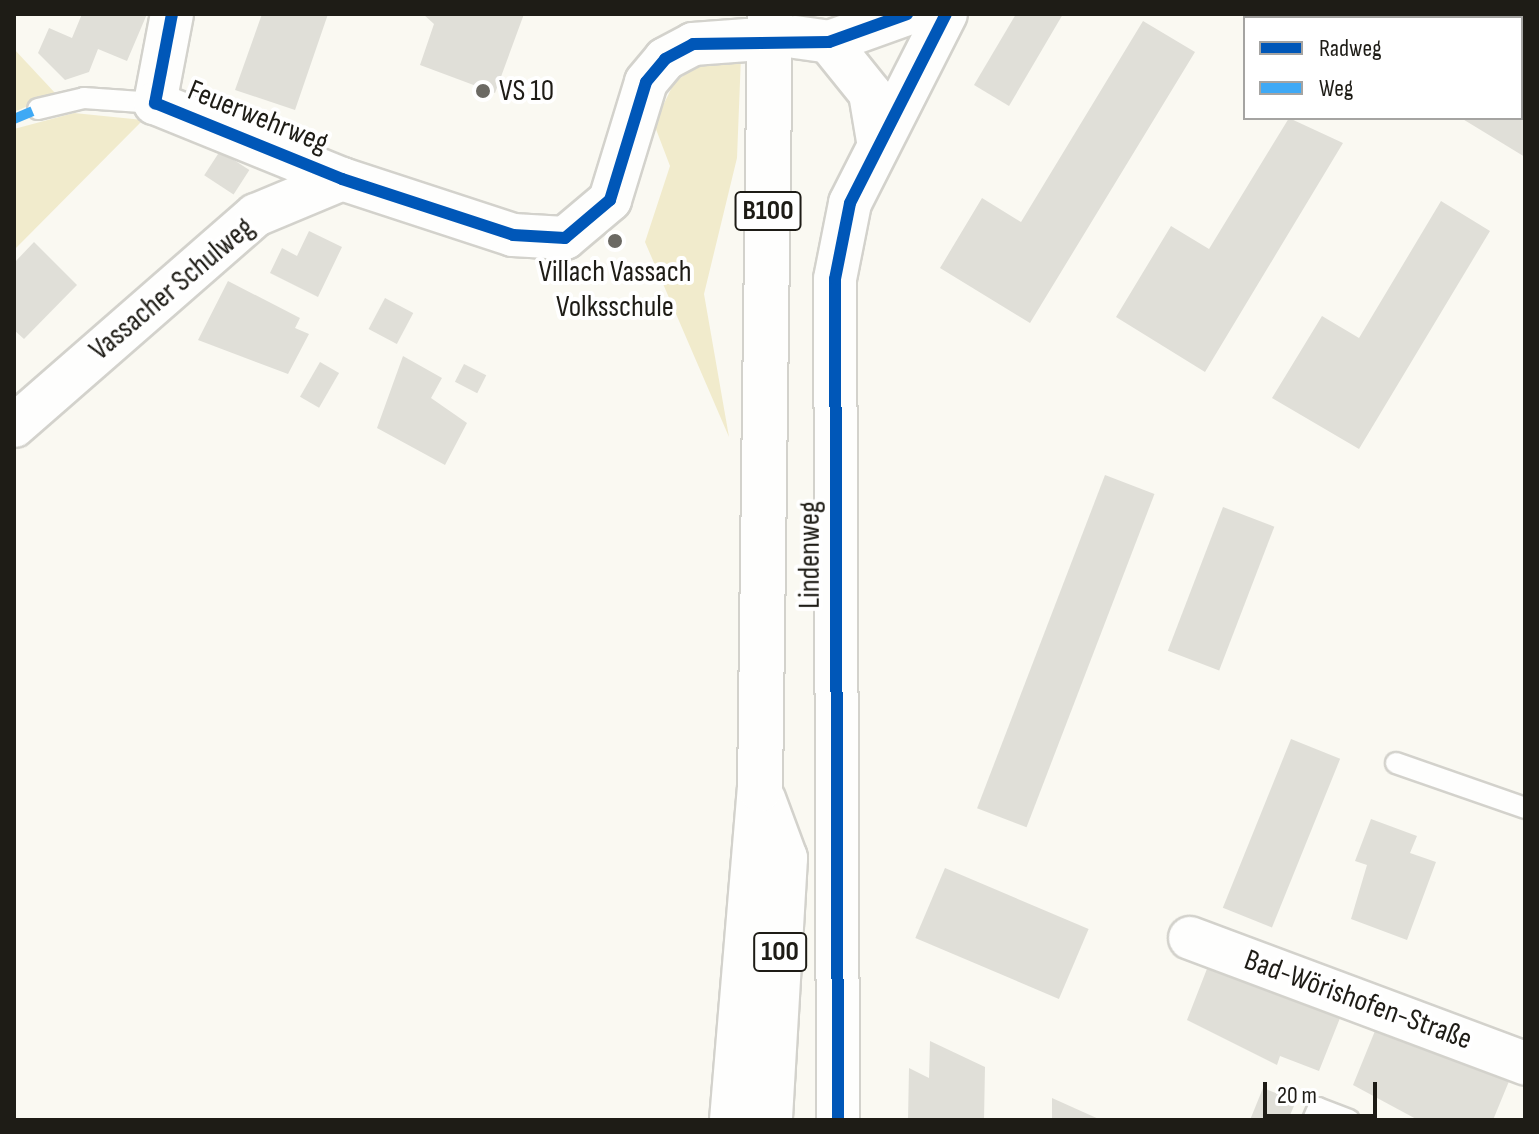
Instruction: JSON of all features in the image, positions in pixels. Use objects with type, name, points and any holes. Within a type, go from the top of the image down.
[{"type":"main road","name":"B100","points":[[732,1120],[760,789],[785,33]]},
{"type":"main road","name":"100","points":[[760,789],[785,858],[770,1120]]},
{"type":"street","points":[[155,103],[172,14]]},
{"type":"street","points":[[342,179],[513,235],[565,238],[610,200],[646,82],[692,29],[785,33],[907,14]]},
{"type":"street","name":"Lindenweg","points":[[838,1120],[835,279],[850,203],[878,141],[946,14]]},
{"type":"street","points":[[785,33],[870,93],[878,141]]},
{"type":"street","name":"Feuerwehrweg","points":[[155,103],[342,179]]},
{"type":"street","name":"Vassacher Schulweg","points":[[14,426],[256,215],[342,179]]},
{"type":"street","name":"Bad-Wörishofen-Straße","points":[[1190,938],[1525,1063]]},
{"type":"lane","name":"Feuerwehrweg","points":[[38,109],[84,98],[155,103]]},
{"type":"lane","points":[[1396,763],[1525,808]]},
{"type":"lane","points":[[1313,1120],[1318,1108],[1349,1120]]},
{"type":"shaded area","points":[[14,49],[56,94],[14,112]]},
{"type":"shaded area","points":[[741,56],[737,158],[704,294],[729,437],[645,242],[670,166],[654,124],[674,83],[701,62]]},
{"type":"shaded area","points":[[74,113],[143,120],[14,250],[14,129]]},
{"type":"building","points":[[82,14],[147,14],[127,61],[98,49],[89,72],[65,80],[38,53],[49,28],[72,38]]},
{"type":"building","points":[[262,14],[328,14],[295,110],[235,90]]},
{"type":"building","points":[[423,14],[524,14],[495,93],[420,65],[434,24]]},
{"type":"building","points":[[1016,14],[1063,14],[1009,106],[974,85]]},
{"type":"building","points":[[1288,14],[1398,14],[1397,16]]},
{"type":"building","points":[[1143,21],[1195,52],[1030,323],[940,268],[982,198],[1021,222]]},
{"type":"building","points":[[1523,84],[1525,86],[1525,157],[1464,120],[1523,120]]},
{"type":"building","points":[[1288,120],[1343,143],[1205,372],[1116,317],[1171,226],[1209,249]]},
{"type":"building","points":[[220,151],[249,170],[234,194],[204,175]]},
{"type":"building","points":[[1441,201],[1490,231],[1359,449],[1272,398],[1322,316],[1359,338]]},
{"type":"building","points":[[309,231],[342,247],[318,297],[270,273],[282,248],[297,256]]},
{"type":"building","points":[[34,242],[77,285],[24,339],[14,330],[14,263]]},
{"type":"building","points":[[228,281],[300,318],[295,328],[309,334],[288,374],[198,340]]},
{"type":"building","points":[[385,298],[413,313],[397,344],[369,329]]},
{"type":"building","points":[[403,356],[442,378],[431,398],[467,423],[445,465],[377,428]]},
{"type":"building","points":[[320,362],[339,373],[319,408],[300,397]]},
{"type":"building","points":[[464,364],[486,375],[477,393],[455,382]]},
{"type":"building","points":[[1105,475],[1154,494],[1027,827],[977,808]]},
{"type":"building","points":[[1223,507],[1274,527],[1219,670],[1168,651]]},
{"type":"building","points":[[1291,739],[1340,759],[1272,928],[1223,908]]},
{"type":"building","points":[[1371,819],[1417,836],[1410,853],[1436,862],[1407,940],[1351,919],[1367,865],[1355,861]]},
{"type":"building","points":[[945,868],[1089,929],[1059,999],[915,938]]},
{"type":"building","points":[[1212,956],[1344,1008],[1319,1071],[1280,1056],[1277,1065],[1187,1020]]},
{"type":"building","points":[[1379,1021],[1512,1074],[1493,1120],[1418,1120],[1353,1085]]},
{"type":"building","points":[[930,1041],[985,1067],[984,1120],[908,1120],[909,1068],[929,1078]]},
{"type":"building","points":[[1263,1088],[1296,1101],[1288,1120],[1250,1120]]},
{"type":"building","points":[[1052,1098],[1101,1120],[1052,1120]]},
{"type":"marked path","points":[[14,119],[38,109]]},
{"type":"cycle path","points":[[172,14],[155,103],[342,179],[513,235],[565,238],[610,200],[646,82],[665,59],[693,44],[829,42],[907,14]]},
{"type":"cycle path","points":[[838,1120],[835,279],[850,203],[946,14]]},
{"type":"place","name":"VS 10","points":[[483,91]]},
{"type":"place","name":"Villach Vassach Volksschule","points":[[615,241]]}]
